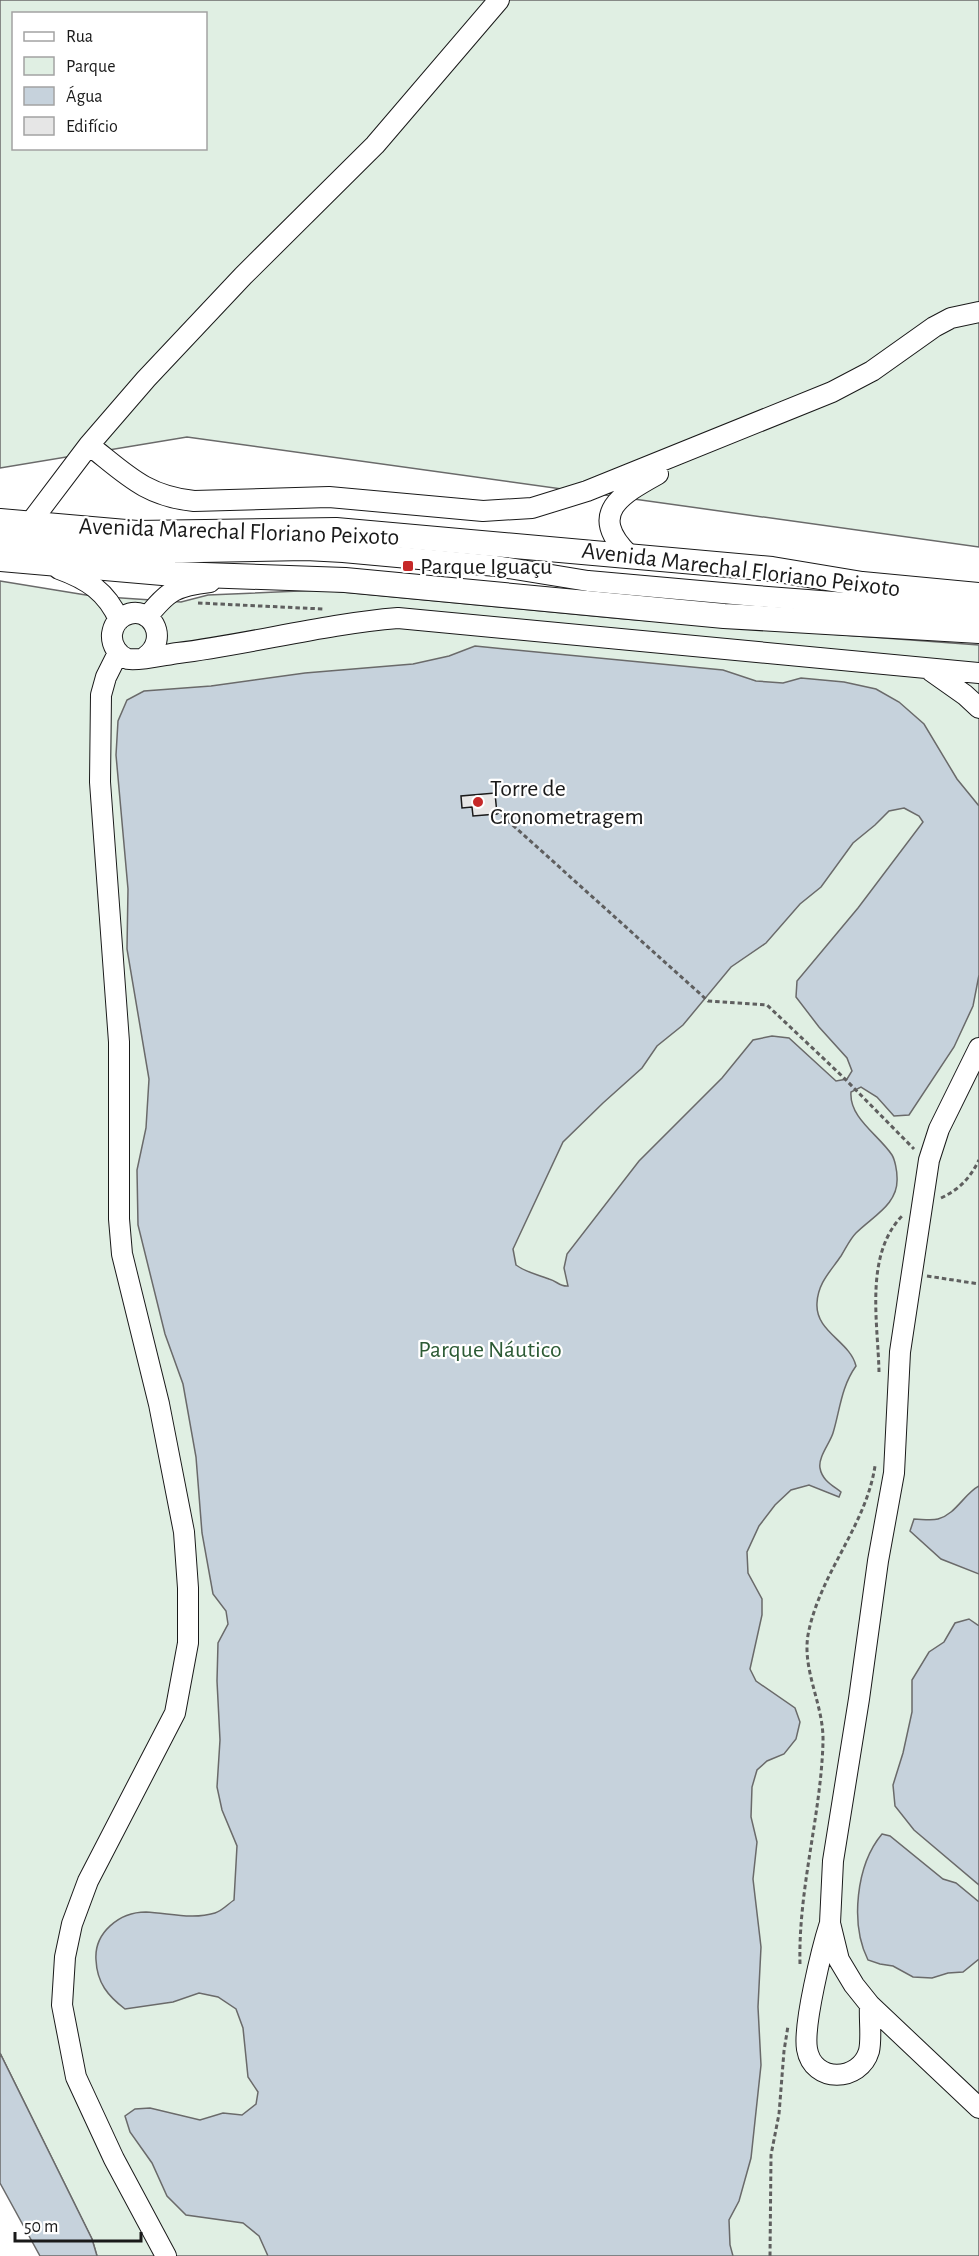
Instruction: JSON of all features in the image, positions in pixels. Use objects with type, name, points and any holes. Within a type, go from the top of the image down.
[{"type":"main road","name":"Avenida Marechal Floriano Peixoto","points":[[0,521],[137,533],[336,530],[628,554],[772,569],[862,584],[979,596]]},
{"type":"main road","name":"Avenida Marechal Floriano Peixoto","points":[[0,559],[174,574],[345,580],[724,616],[979,632]]},
{"type":"street","points":[[30,524],[89,445],[146,379],[375,145],[499,0]]},
{"type":"street","points":[[89,445],[136,482],[154,493],[174,500],[329,497],[461,510],[503,511],[532,508],[569,498],[853,382],[934,327],[951,318],[979,312]]},
{"type":"street","points":[[628,554],[611,531],[611,511],[617,501],[635,487],[726,435]]},
{"type":"street","points":[[0,540],[144,553],[306,550],[343,552],[496,566],[588,581],[979,613]]},
{"type":"street","points":[[42,563],[75,574],[95,586],[107,597],[119,620]]},
{"type":"street","points":[[147,617],[167,593],[178,588],[200,583],[264,576]]},
{"type":"street","points":[[145,657],[151,653],[158,641],[156,628],[147,617],[132,614],[119,620],[112,633],[114,647],[118,653],[131,659],[195,651],[359,622],[398,618],[979,674]]},
{"type":"street","points":[[118,653],[106,677],[101,695],[100,782],[119,1042],[119,1219],[122,1254],[161,1414],[184,1532],[188,1588],[188,1643],[174,1713],[88,1881],[72,1924],[65,1957],[62,2005],[76,2077],[114,2159],[166,2256]]},
{"type":"street","points":[[926,668],[952,684],[979,708]]},
{"type":"street","points":[[870,2005],[869,2050],[861,2065],[849,2073],[831,2075],[818,2071],[811,2061],[807,2048],[807,2029],[830,1923],[833,1861],[878,1561],[894,1473],[900,1352],[921,1205],[929,1160],[939,1129],[979,1048]]},
{"type":"street","points":[[830,1923],[839,1960],[854,1985],[870,2005],[979,2108]]},
{"type":"path","points":[[496,810],[708,1001],[767,1005],[843,1077],[903,1139],[929,1160]]},
{"type":"path","points":[[879,1374],[876,1290],[886,1238],[894,1223],[904,1213],[956,1191],[966,1182],[979,1160]]},
{"type":"path","points":[[911,1274],[979,1284]]},
{"type":"path","points":[[800,1971],[801,1924],[823,1743],[820,1706],[806,1653],[808,1632],[820,1591],[866,1501],[876,1457]]},
{"type":"path","points":[[770,2256],[771,2155],[779,2114],[784,2051],[789,2023]]},
{"type":"green space","points":[[0,0],[979,0],[979,547],[187,437],[0,468]]},
{"type":"green space","name":"Parque Náutico","points":[[0,581],[92,596],[181,602],[208,595],[322,590],[625,619],[979,645],[979,2256],[97,2256],[92,2239],[0,2053]]},
{"type":"water","name":"Parque Náutico","points":[[475,646],[723,670],[756,681],[783,683],[801,678],[844,682],[876,689],[899,702],[924,724],[957,779],[979,806],[979,975],[973,1006],[954,1047],[909,1115],[894,1116],[877,1097],[861,1087],[851,1092],[855,1110],[860,1118],[892,1155],[896,1166],[897,1186],[894,1195],[884,1209],[852,1238],[825,1278],[818,1296],[818,1313],[821,1322],[853,1357],[856,1366],[844,1390],[833,1433],[820,1464],[825,1479],[841,1492],[839,1497],[809,1485],[791,1490],[775,1505],[759,1526],[747,1552],[748,1573],[762,1599],[762,1615],[750,1669],[756,1681],[795,1708],[800,1722],[796,1739],[784,1754],[767,1761],[757,1770],[752,1787],[751,1817],[757,1842],[753,1879],[761,1947],[758,2007],[761,2065],[751,2158],[739,2201],[729,2220],[733,2256],[268,2256],[259,2236],[243,2223],[186,2215],[167,2196],[152,2163],[130,2132],[125,2116],[135,2109],[150,2108],[200,2120],[223,2113],[242,2115],[256,2104],[258,2092],[248,2077],[243,2028],[236,2009],[218,1997],[199,1993],[173,2002],[125,2009],[104,1988],[97,1968],[96,1950],[99,1941],[110,1926],[118,1920],[146,1912],[189,1916],[206,1915],[220,1911],[234,1900],[237,1846],[222,1810],[217,1787],[220,1740],[218,1643],[228,1624],[226,1611],[213,1594],[202,1533],[196,1457],[183,1384],[165,1334],[138,1225],[137,1170],[146,1128],[149,1079],[127,949],[128,889],[116,755],[118,721],[127,700],[144,691],[211,686],[305,673],[413,664],[449,656]],"holes":[[[904,808],[919,816],[923,822],[858,908],[797,981],[796,997],[847,1058],[852,1071],[847,1079],[836,1081],[789,1038],[772,1036],[753,1040],[722,1078],[639,1161],[567,1254],[564,1268],[568,1286],[516,1265],[513,1249],[563,1142],[642,1068],[657,1046],[683,1025],[731,967],[766,943],[800,904],[821,887],[853,843],[889,811]]]},
{"type":"water","points":[[979,1486],[979,1574],[941,1559],[910,1531],[914,1519],[938,1519],[950,1513]]},
{"type":"water","points":[[969,1619],[979,1626],[979,1885],[914,1830],[895,1806],[893,1785],[912,1712],[912,1680],[929,1652],[944,1642],[955,1623]]},
{"type":"water","points":[[882,1834],[890,1836],[943,1879],[956,1883],[979,1902],[979,1959],[963,1972],[948,1973],[932,1978],[913,1977],[893,1966],[868,1960],[862,1946],[859,1929],[858,1895],[866,1862]]},
{"type":"water","points":[[0,2053],[92,2239],[97,2256],[40,2256],[0,2183]]},
{"type":"building","name":"Torre de Cronometragem","points":[[495,793],[497,814],[473,816],[472,807],[462,808],[461,796]]},
{"type":"place","name":"Parque Iguaçu","points":[[408,566]]},
{"type":"place","name":"Torre de Cronometragem","points":[[478,802]]}]
